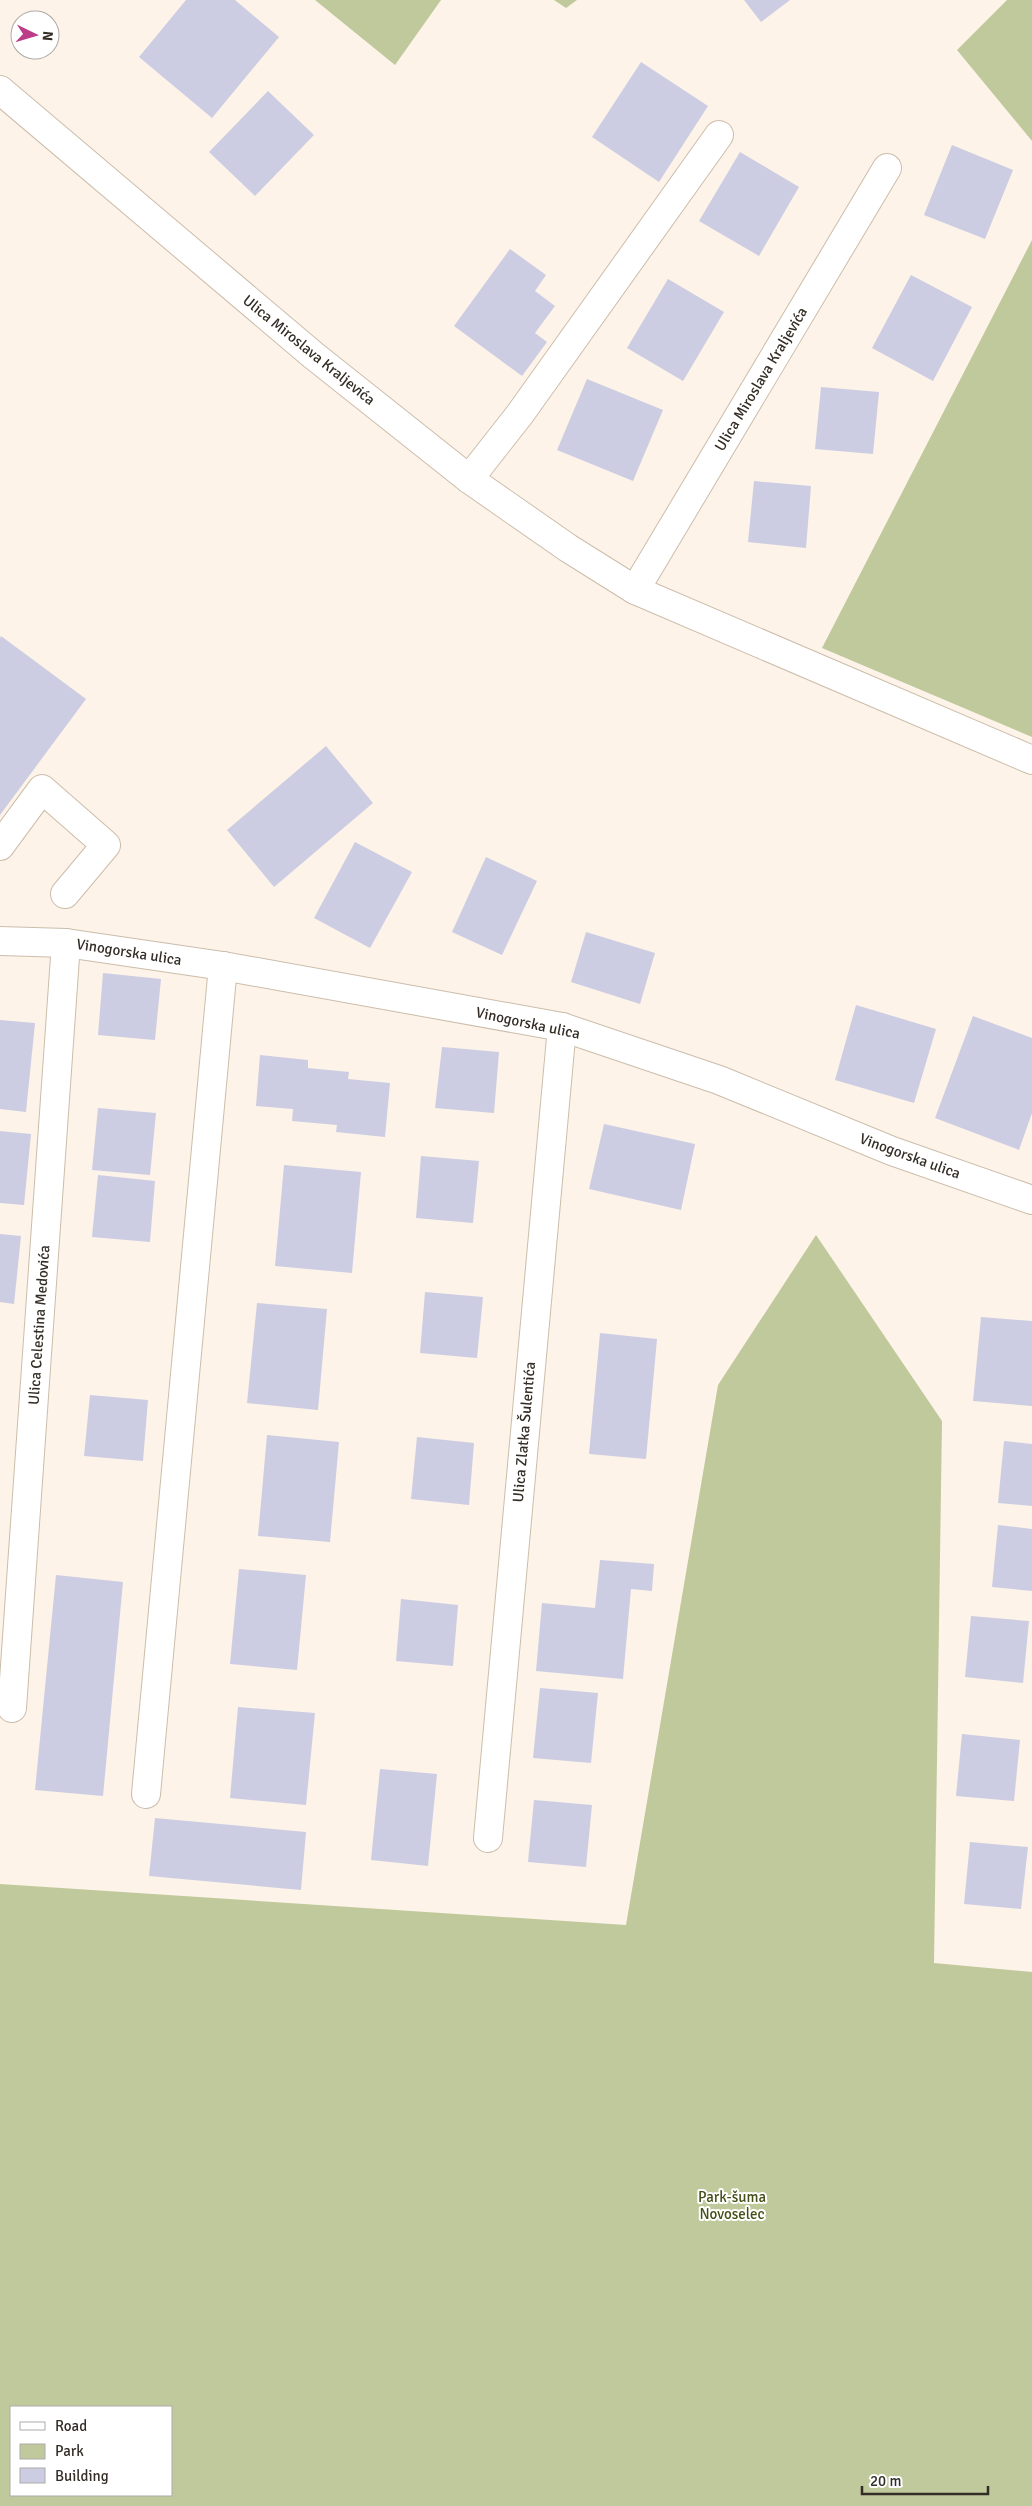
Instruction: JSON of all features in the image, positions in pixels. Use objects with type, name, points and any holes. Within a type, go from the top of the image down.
[{"type":"street","name":"Ulica Miroslava Kraljevića","points":[[0,90],[313,355],[469,480],[568,548],[635,590],[1032,760]]},
{"type":"street","points":[[469,480],[520,414],[719,135]]},
{"type":"street","name":"Ulica Miroslava Kraljevića","points":[[635,590],[887,168]]},
{"type":"street","points":[[0,846],[42,789],[106,845],[65,894]]},
{"type":"street","name":"Vinogorska ulica","points":[[0,941],[66,943],[223,966],[562,1027],[719,1080],[892,1151],[1032,1200]]},
{"type":"street","name":"Ulica Celestina Medovića","points":[[12,1708],[66,943]]},
{"type":"street","points":[[146,1794],[223,966]]},
{"type":"street","name":"Ulica Zlatka Šulentića","points":[[488,1838],[562,1027]]},
{"type":"green space","points":[[315,0],[441,0],[395,65]]},
{"type":"green space","points":[[554,0],[577,0],[566,8]]},
{"type":"green space","points":[[1007,0],[1032,0],[1032,141],[957,50]]},
{"type":"green space","points":[[1032,240],[1032,737],[822,648]]},
{"type":"green space","name":"Park-šuma Novoselec","points":[[816,1235],[942,1421],[934,1963],[1032,1972],[1032,2506],[0,2506],[0,1884],[626,1925],[718,1385]]},
{"type":"building","points":[[186,0],[235,0],[279,37],[212,118],[139,57]]},
{"type":"building","points":[[744,0],[790,0],[761,22]]},
{"type":"building","points":[[641,62],[708,106],[659,182],[592,137]]},
{"type":"building","points":[[268,91],[314,135],[255,196],[209,152]]},
{"type":"building","points":[[952,145],[1013,170],[985,239],[924,215]]},
{"type":"building","points":[[740,152],[799,187],[759,256],[699,221]]},
{"type":"building","points":[[510,249],[546,275],[535,291],[555,306],[535,333],[547,342],[522,376],[454,326]]},
{"type":"building","points":[[911,275],[972,307],[933,381],[872,348]]},
{"type":"building","points":[[668,279],[724,312],[683,381],[627,348]]},
{"type":"building","points":[[587,379],[663,410],[633,481],[557,450]]},
{"type":"building","points":[[821,387],[879,392],[873,454],[815,449]]},
{"type":"building","points":[[754,481],[811,486],[806,548],[748,542]]},
{"type":"building","points":[[1,636],[86,699],[0,815],[0,638]]},
{"type":"building","points":[[326,746],[373,803],[274,887],[227,830]]},
{"type":"building","points":[[355,842],[412,872],[370,948],[314,918]]},
{"type":"building","points":[[486,857],[537,881],[502,955],[452,932]]},
{"type":"building","points":[[586,932],[655,953],[640,1004],[571,982]]},
{"type":"building","points":[[103,973],[161,979],[155,1040],[98,1035]]},
{"type":"building","points":[[856,1005],[936,1029],[914,1103],[835,1080]]},
{"type":"building","points":[[973,1016],[1032,1038],[1032,1113],[1019,1150],[935,1118]]},
{"type":"building","points":[[0,1020],[35,1023],[26,1112],[0,1109]]},
{"type":"building","points":[[442,1047],[499,1052],[494,1113],[435,1108]]},
{"type":"building","points":[[260,1055],[308,1060],[308,1068],[349,1072],[348,1079],[390,1083],[385,1137],[336,1132],[337,1125],[292,1121],[293,1109],[256,1106]]},
{"type":"building","points":[[98,1108],[156,1113],[150,1175],[92,1170]]},
{"type":"building","points":[[604,1124],[695,1144],[681,1210],[589,1189]]},
{"type":"building","points":[[0,1131],[31,1134],[24,1205],[0,1203]]},
{"type":"building","points":[[421,1156],[479,1161],[473,1223],[416,1218]]},
{"type":"building","points":[[284,1165],[361,1172],[352,1273],[275,1266]]},
{"type":"building","points":[[98,1175],[155,1181],[150,1242],[92,1237]]},
{"type":"building","points":[[0,1234],[21,1236],[14,1304],[0,1302]]},
{"type":"building","points":[[425,1292],[483,1297],[477,1358],[420,1353]]},
{"type":"building","points":[[257,1303],[327,1309],[318,1410],[247,1403]]},
{"type":"building","points":[[981,1317],[1032,1321],[1032,1406],[973,1401]]},
{"type":"building","points":[[600,1333],[657,1339],[646,1459],[589,1454]]},
{"type":"building","points":[[90,1395],[148,1400],[143,1461],[84,1456]]},
{"type":"building","points":[[267,1435],[339,1442],[330,1542],[258,1536]]},
{"type":"building","points":[[417,1437],[474,1443],[469,1505],[411,1499]]},
{"type":"building","points":[[1004,1441],[1032,1444],[1032,1506],[998,1503]]},
{"type":"building","points":[[998,1525],[1032,1529],[1032,1591],[992,1587]]},
{"type":"building","points":[[600,1560],[654,1564],[652,1591],[631,1589],[623,1679],[536,1671],[542,1603],[595,1608]]},
{"type":"building","points":[[239,1569],[306,1575],[297,1670],[230,1664]]},
{"type":"building","points":[[56,1575],[123,1582],[103,1796],[35,1790]]},
{"type":"building","points":[[401,1599],[458,1605],[453,1666],[396,1661]]},
{"type":"building","points":[[971,1616],[1029,1621],[1023,1683],[965,1677]]},
{"type":"building","points":[[540,1688],[598,1693],[591,1763],[533,1758]]},
{"type":"building","points":[[238,1707],[315,1713],[306,1805],[230,1798]]},
{"type":"building","points":[[962,1734],[1020,1740],[1014,1801],[956,1796]]},
{"type":"building","points":[[380,1769],[437,1774],[428,1866],[371,1860]]},
{"type":"building","points":[[534,1800],[592,1805],[586,1867],[528,1862]]},
{"type":"building","points":[[155,1818],[306,1832],[301,1890],[149,1876]]},
{"type":"building","points":[[970,1842],[1028,1847],[1021,1909],[964,1904]]}]
